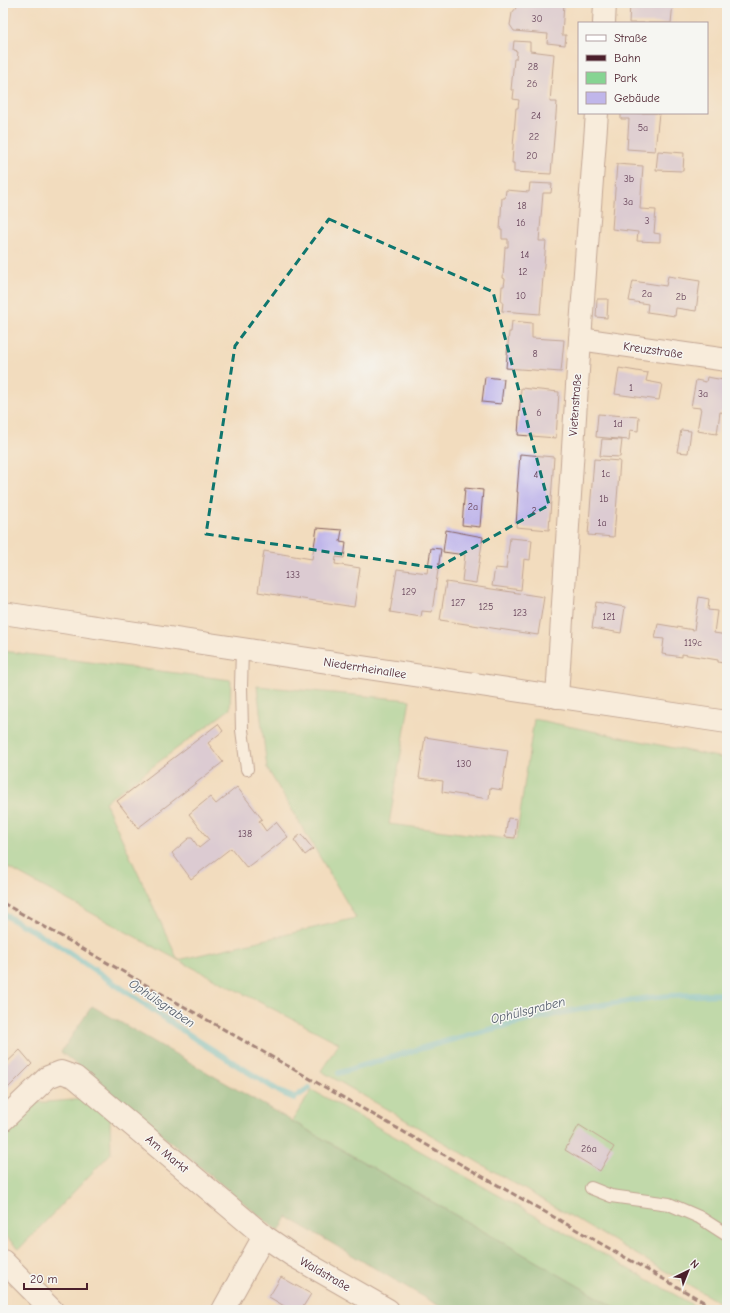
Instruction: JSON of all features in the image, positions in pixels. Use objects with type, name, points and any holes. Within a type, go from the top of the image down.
[{"type":"street","points":[[604,22],[605,3]]},
{"type":"street","name":"Vietenstraße","points":[[557,697],[557,669],[597,114]]},
{"type":"street","name":"Kreuzstraße","points":[[580,339],[727,360]]},
{"type":"street","name":"Niederrheinallee","points":[[3,613],[727,722]]},
{"type":"street","name":"Am Markt","points":[[3,1120],[48,1077],[60,1072],[75,1077],[264,1236]]},
{"type":"street","points":[[223,1310],[264,1236]]},
{"type":"street","name":"Waldstraße","points":[[264,1236],[292,1255],[388,1310]]},
{"type":"street","points":[[3,1261],[52,1310]]},
{"type":"lane","points":[[242,649],[240,688],[242,730],[247,769]]},
{"type":"lane","points":[[592,1188],[611,1196],[669,1204],[698,1217],[727,1235]]},
{"type":"highlighted area","points":[[329,219],[493,292],[549,505],[437,568],[206,534],[235,346]]},
{"type":"green space","points":[[3,651],[231,680],[230,709],[105,802],[178,960],[3,865]]},
{"type":"green space","points":[[257,686],[410,700],[389,824],[516,840],[534,719],[727,759],[727,1307],[321,1071],[339,1043],[178,960],[356,918],[267,768]]},
{"type":"green space","points":[[92,1006],[620,1310],[446,1310],[287,1217],[279,1232],[61,1052]]},
{"type":"green space","points":[[312,1090],[702,1310],[620,1310],[292,1121]]},
{"type":"green space","points":[[86,1099],[112,1119],[110,1121],[111,1153],[19,1249],[3,1234],[3,1133],[33,1103]]},
{"type":"building","points":[[512,3],[564,3],[562,35],[566,35],[565,45],[547,43],[548,34],[514,31],[510,25],[512,13],[516,8]]},
{"type":"building","points":[[630,3],[673,3],[671,22],[629,22]]},
{"type":"building","points":[[514,41],[530,42],[530,51],[554,54],[550,102],[557,102],[551,174],[514,172],[514,163],[512,163],[513,147],[516,108],[518,108],[519,100],[513,99],[514,90],[511,90],[514,59],[516,59],[517,51],[513,50]]},
{"type":"building","points":[[621,114],[659,114],[655,151],[627,149],[629,119],[621,119]]},
{"type":"building","points":[[658,151],[684,153],[683,171],[656,170]]},
{"type":"building","points":[[617,164],[643,166],[640,209],[656,210],[654,233],[660,234],[660,242],[637,241],[638,232],[612,229]]},
{"type":"building","points":[[530,183],[552,184],[551,193],[543,193],[539,241],[546,241],[540,314],[502,311],[503,302],[501,302],[502,286],[504,286],[505,279],[503,278],[505,247],[508,247],[508,239],[502,239],[502,230],[500,230],[502,198],[505,198],[506,190],[529,192]]},
{"type":"building","points":[[668,276],[700,281],[696,311],[676,308],[675,316],[647,312],[648,304],[629,301],[633,281],[666,286]]},
{"type":"building","points":[[597,299],[608,299],[607,318],[596,317]]},
{"type":"building","points":[[512,321],[532,323],[532,338],[564,340],[561,372],[506,368],[509,332],[511,332]]},
{"type":"building","points":[[619,368],[648,373],[646,381],[662,384],[659,400],[615,394]]},
{"type":"building","points":[[485,377],[504,379],[501,404],[482,402]]},
{"type":"building","points":[[707,377],[724,380],[723,384],[727,385],[727,413],[720,412],[717,434],[697,431],[701,408],[691,407],[696,380],[706,382]]},
{"type":"building","points":[[521,388],[559,392],[556,438],[518,435]]},
{"type":"building","points":[[598,414],[639,417],[638,431],[630,430],[629,440],[596,437]]},
{"type":"building","points":[[681,430],[691,431],[688,453],[677,452]]},
{"type":"building","points":[[602,439],[622,440],[620,457],[600,456]]},
{"type":"building","points":[[520,454],[554,457],[549,530],[516,527]]},
{"type":"building","points":[[594,459],[620,461],[614,537],[588,535]]},
{"type":"building","points":[[465,488],[483,490],[480,527],[462,525]]},
{"type":"building","points":[[317,528],[342,530],[340,542],[346,543],[344,558],[336,557],[335,564],[360,568],[354,607],[258,592],[264,551],[312,559]]},
{"type":"building","points":[[446,530],[483,537],[476,583],[462,581],[465,555],[443,552]]},
{"type":"building","points":[[510,538],[532,540],[530,560],[524,559],[521,590],[492,586],[495,568],[506,569]]},
{"type":"building","points":[[431,548],[441,549],[432,612],[422,611],[421,617],[390,612],[397,569],[427,573]]},
{"type":"building","points":[[446,582],[544,597],[538,635],[440,620]]},
{"type":"building","points":[[699,597],[709,599],[708,610],[717,611],[714,633],[727,635],[727,664],[718,662],[718,660],[682,654],[682,657],[662,654],[664,639],[655,638],[658,624],[694,630]]},
{"type":"building","points":[[596,602],[625,607],[621,633],[592,628]]},
{"type":"building","points":[[218,724],[223,731],[208,743],[223,762],[138,828],[117,801]]},
{"type":"building","points":[[425,737],[508,750],[502,790],[490,788],[489,799],[442,792],[443,781],[419,778]]},
{"type":"building","points":[[237,787],[262,819],[259,821],[266,831],[276,822],[288,837],[247,868],[231,848],[191,879],[172,853],[189,838],[192,838],[199,848],[209,840],[189,814],[210,797],[216,804]]},
{"type":"building","points":[[508,818],[517,819],[515,838],[505,837]]},
{"type":"building","points":[[301,834],[313,849],[305,855],[294,840]]},
{"type":"building","points":[[20,1050],[32,1064],[3,1093],[3,1066]]},
{"type":"building","points":[[579,1125],[614,1147],[600,1171],[565,1150]]},
{"type":"building","points":[[281,1277],[311,1294],[301,1310],[291,1310],[269,1297]]},
{"type":"waterway","name":"Ophülsgraben","points":[[3,914],[58,945],[197,1040],[282,1093],[294,1098],[309,1088]]},
{"type":"waterway","name":"Ophülsgraben","points":[[339,1073],[417,1049],[536,1018],[657,997],[727,994]]},
{"type":"railway","points":[[3,903],[718,1310]]}]
